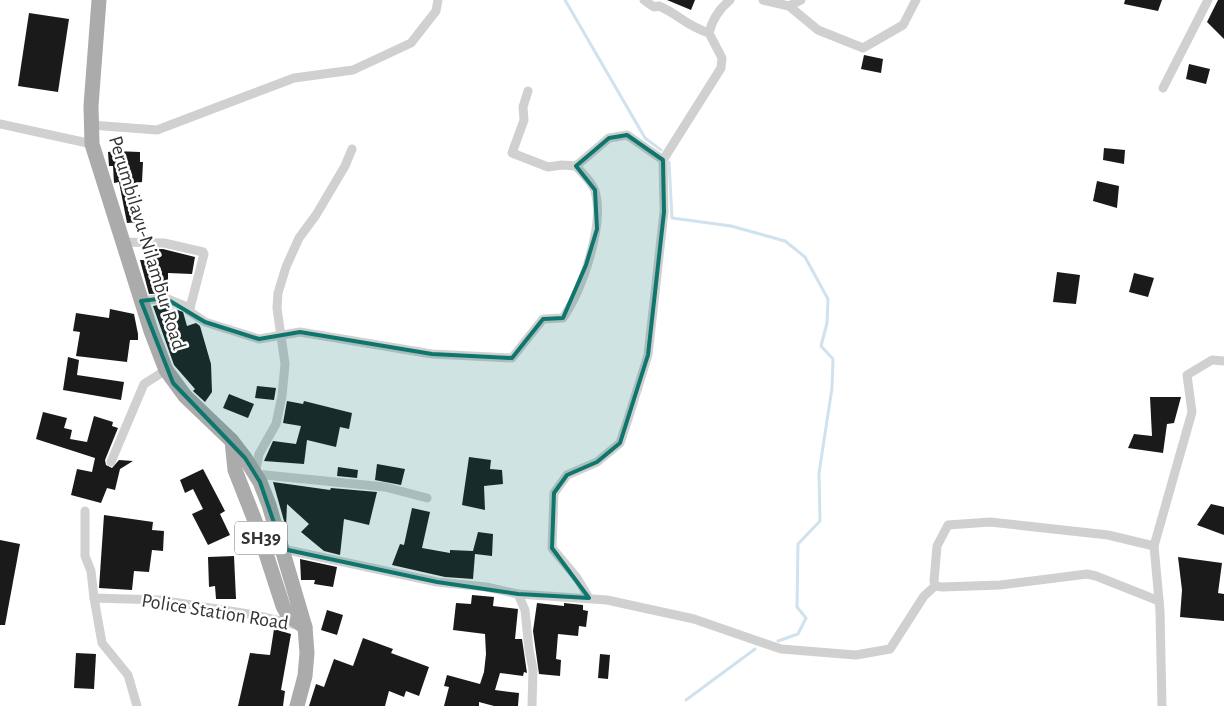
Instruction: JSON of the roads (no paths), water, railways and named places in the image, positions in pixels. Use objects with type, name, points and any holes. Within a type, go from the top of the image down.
[{"type":"main road","name":"Perumbilavu-Nilambur Road","points":[[99,0],[91,125],[92,144],[141,301],[166,370],[173,383],[185,396],[232,441],[255,474],[265,496],[283,549],[305,627],[306,668],[297,706]]},
{"type":"main road","name":"SH39","points":[[232,441],[235,470],[257,526],[283,606],[288,615],[305,627]]},
{"type":"street","points":[[91,125],[157,130],[294,78],[353,70],[412,43],[436,11],[438,0]]},
{"type":"street","points":[[589,598],[577,578],[552,548],[554,493],[567,475],[597,462],[620,443],[648,355],[664,212],[663,160],[720,68],[722,58],[709,33],[691,28],[674,12],[659,6],[654,8],[644,0]]},
{"type":"street","points":[[709,33],[717,15],[730,0]]},
{"type":"street","points":[[763,0],[789,6],[818,30],[862,48],[902,25],[916,0]]},
{"type":"street","points":[[789,6],[801,0]]},
{"type":"street","points":[[1163,88],[1208,0]]},
{"type":"street","points":[[528,91],[523,107],[524,120],[512,153],[548,167],[576,166],[609,138],[627,135],[663,160]]},
{"type":"street","points":[[0,124],[55,134],[92,144]]},
{"type":"street","points":[[352,149],[346,166],[316,215],[299,238],[286,267],[278,293],[277,308],[285,364],[276,424],[259,454],[255,474],[384,487],[427,498]]},
{"type":"street","points":[[122,242],[164,243],[203,252],[189,311],[205,322],[228,331],[259,339],[300,332],[432,354],[512,358],[543,320],[563,318],[586,266],[597,229],[595,190],[576,166]]},
{"type":"street","points":[[141,301],[164,298],[190,308]]},
{"type":"street","points":[[1162,706],[1159,601],[1154,546],[1192,412],[1187,375],[1212,360],[1224,361]]},
{"type":"street","points":[[111,462],[144,384],[166,370]]},
{"type":"street","points":[[85,511],[85,556],[91,571],[102,643],[128,676],[137,706]]},
{"type":"street","points":[[935,586],[936,546],[948,525],[990,522],[1108,535],[1154,546]]},
{"type":"street","points":[[283,549],[437,582],[486,587],[518,594],[607,600],[694,619],[781,649],[856,654],[890,649],[924,596],[935,586],[1000,585],[1087,574],[1159,601]]},
{"type":"street","points":[[518,594],[525,610],[533,669],[532,706]]},
{"type":"street","name":"Police Station Road","points":[[94,598],[160,600],[255,615],[305,627]]},
{"type":"waterway","points":[[565,0],[645,138],[661,150]]},
{"type":"waterway","points":[[669,162],[672,218],[731,226],[785,241],[805,257],[828,299],[827,323],[821,346],[833,359],[832,388],[819,473],[820,521],[798,544],[797,607],[806,618],[798,634],[778,641]]},
{"type":"waterway","points":[[686,700],[755,649]]}]
